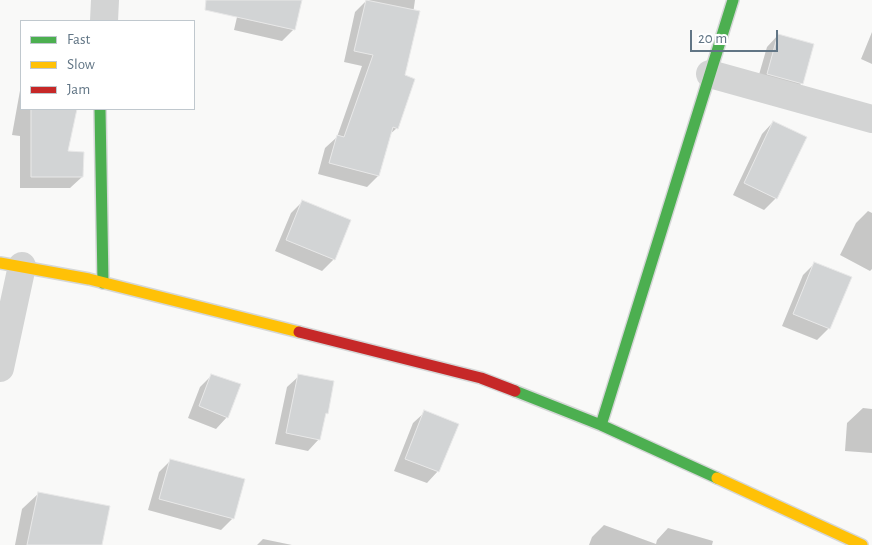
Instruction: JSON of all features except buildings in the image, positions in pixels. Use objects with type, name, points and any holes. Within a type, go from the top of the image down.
[{"type":"street","points":[[104,20],[105,0]]},
{"type":"street","points":[[602,424],[733,0]]},
{"type":"street","points":[[710,74],[872,119]]},
{"type":"street","points":[[100,110],[103,283]]},
{"type":"street","points":[[0,368],[11,265],[103,283],[481,378],[602,424],[862,545]]},
{"type":"traffic: fast","points":[[601,425],[733,0]]},
{"type":"traffic: fast","points":[[100,110],[103,283]]},
{"type":"traffic: fast","points":[[515,391],[601,425],[717,478]]},
{"type":"traffic: slow","points":[[0,263],[89,279],[299,332]]},
{"type":"traffic: slow","points":[[717,478],[862,545]]},
{"type":"traffic: jam","points":[[299,332],[481,378],[515,391]]}]
